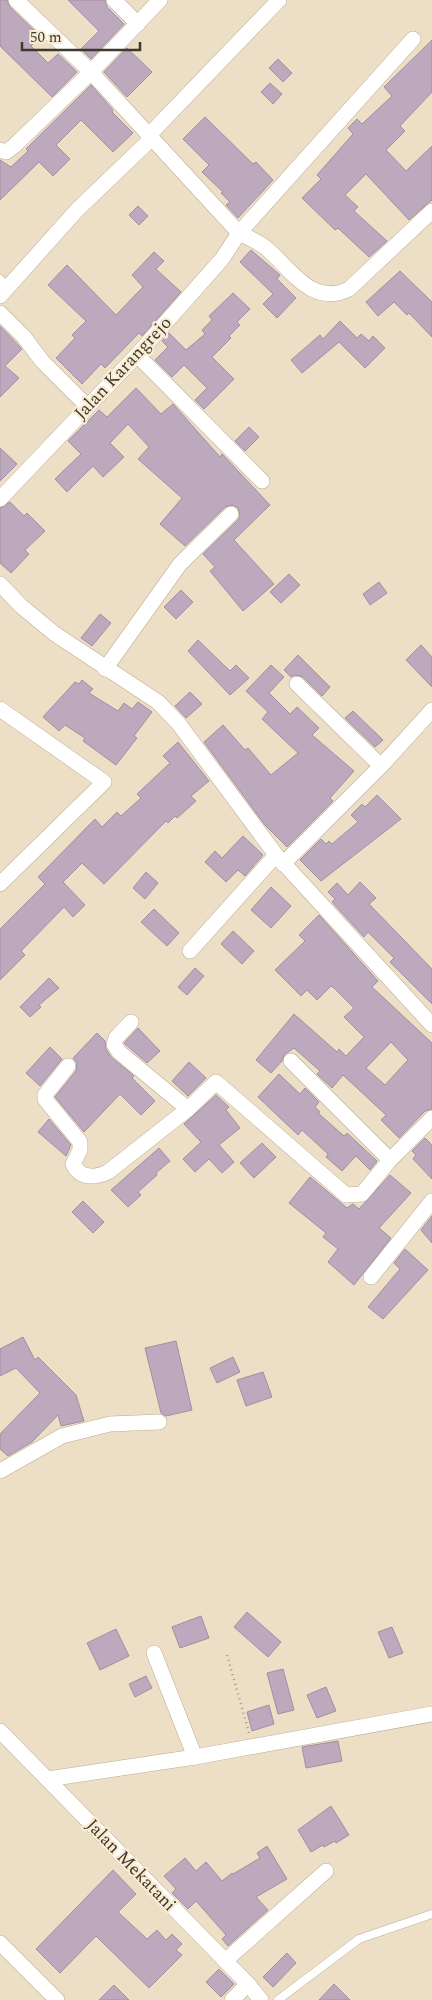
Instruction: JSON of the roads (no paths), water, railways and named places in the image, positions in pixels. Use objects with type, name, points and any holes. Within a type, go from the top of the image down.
[{"type":"street","points":[[16,0],[91,72],[239,233],[261,244],[302,282],[324,295],[337,295],[349,289],[432,211]]},
{"type":"street","points":[[114,0],[138,24]]},
{"type":"street","points":[[0,150],[6,152],[14,146],[91,72],[160,0]]},
{"type":"street","points":[[3,287],[150,137],[279,0]]},
{"type":"street","name":"Jalan Karangrejo","points":[[0,499],[87,406],[137,356],[222,260],[239,233],[413,39]]},
{"type":"street","points":[[0,313],[24,337],[42,361],[87,406]]},
{"type":"street","points":[[137,356],[262,481]]},
{"type":"street","points":[[105,669],[180,564],[231,514]]},
{"type":"street","points":[[0,584],[21,606],[55,634],[105,669],[158,702],[179,724],[279,859],[432,1026]]},
{"type":"street","points":[[297,684],[381,766]]},
{"type":"street","points":[[0,709],[104,782],[0,884]]},
{"type":"street","points":[[190,951],[279,859],[381,766],[432,710]]},
{"type":"street","points":[[131,1022],[116,1038],[114,1044],[118,1052],[188,1109]]},
{"type":"street","points":[[291,1061],[390,1160]]},
{"type":"street","points":[[68,1066],[45,1095],[45,1099],[80,1142],[80,1150],[73,1164],[79,1173],[88,1176],[98,1177],[108,1172],[188,1109],[216,1082],[346,1195],[362,1194],[390,1160],[432,1118]]},
{"type":"street","points":[[371,1277],[432,1201]]},
{"type":"street","points":[[0,1471],[62,1436],[110,1424],[159,1422]]},
{"type":"street","points":[[154,1653],[195,1757]]},
{"type":"street","points":[[48,1780],[195,1757],[432,1714]]},
{"type":"street","name":"Jalan Mekatani","points":[[0,1731],[248,1984],[261,2000]]},
{"type":"street","points":[[225,1961],[326,1872]]},
{"type":"street","points":[[0,1944],[57,2000]]},
{"type":"street","points":[[232,2000],[248,1984]]},
{"type":"lane","points":[[278,2000],[359,1939],[432,1914]]}]
